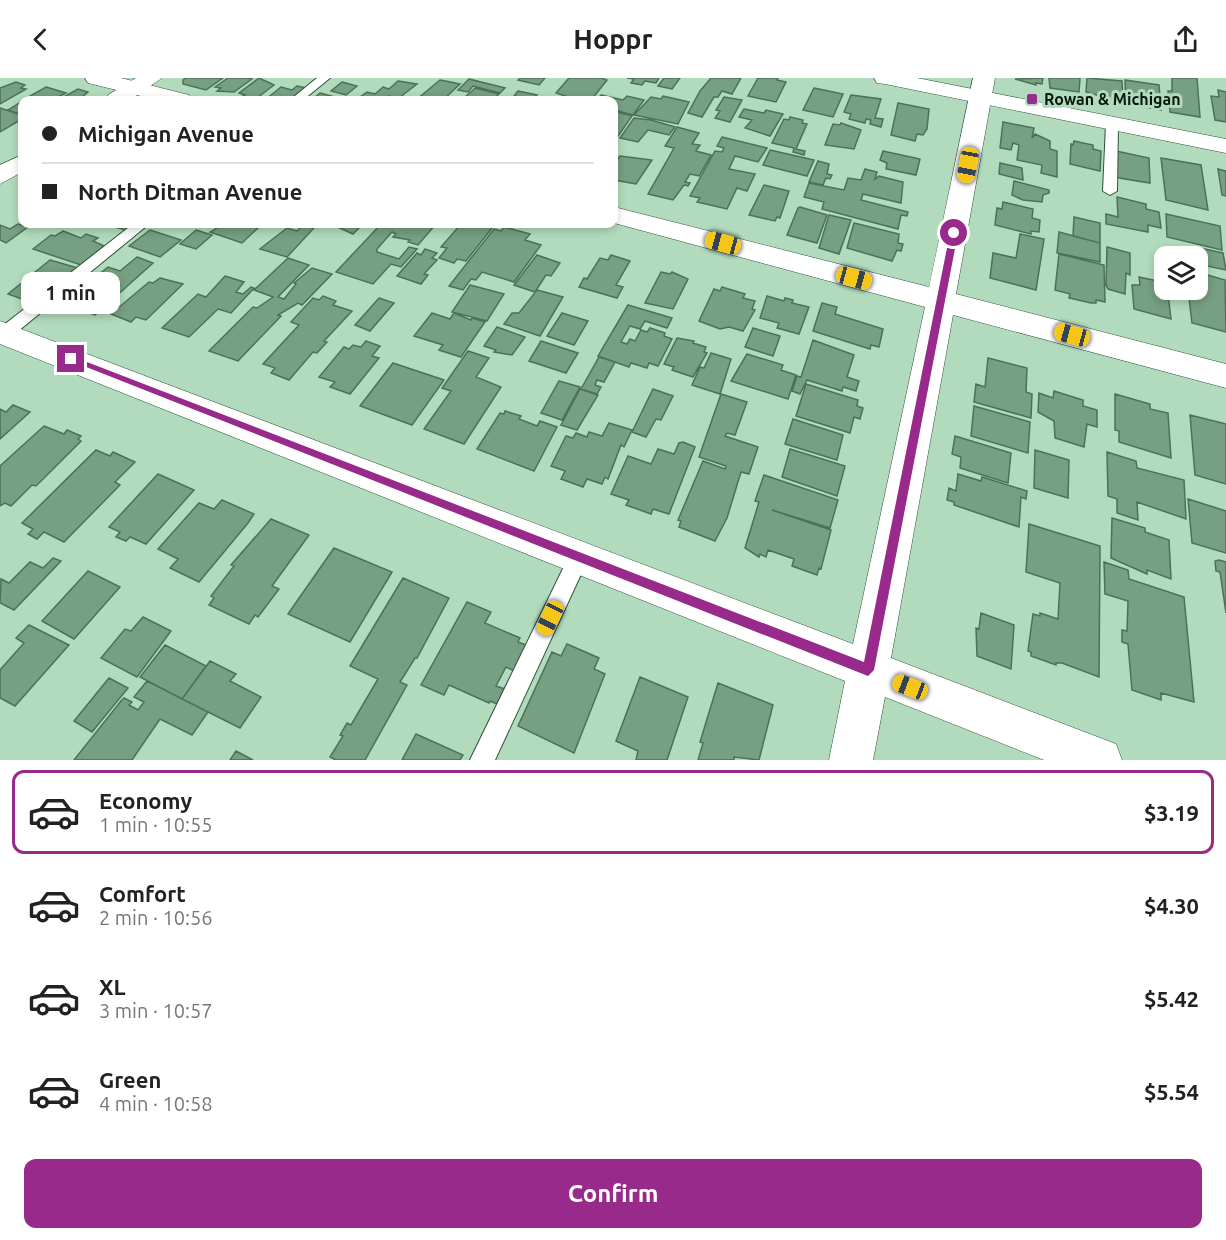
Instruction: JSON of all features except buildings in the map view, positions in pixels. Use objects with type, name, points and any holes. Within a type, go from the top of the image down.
[{"type":"street","points":[[96,78],[143,83],[172,96]]},
{"type":"street","points":[[885,78],[983,88],[1112,124],[1226,147]]},
{"type":"street","points":[[122,96],[143,83]]},
{"type":"street","points":[[850,760],[983,88]]},
{"type":"street","points":[[0,176],[18,165]]},
{"type":"street","points":[[618,215],[1226,376]]},
{"type":"street","points":[[1,334],[1100,760]]},
{"type":"lane","points":[[301,96],[324,78]]},
{"type":"lane","points":[[1110,191],[1112,124]]},
{"type":"lane","points":[[1,334],[137,228]]},
{"type":"lane","points":[[482,760],[579,557]]},
{"type":"place","name":"Rowan & Michigan","points":[[1032,99]]},
{"type":"route","points":[[71,359],[868,670],[954,233]]}]
